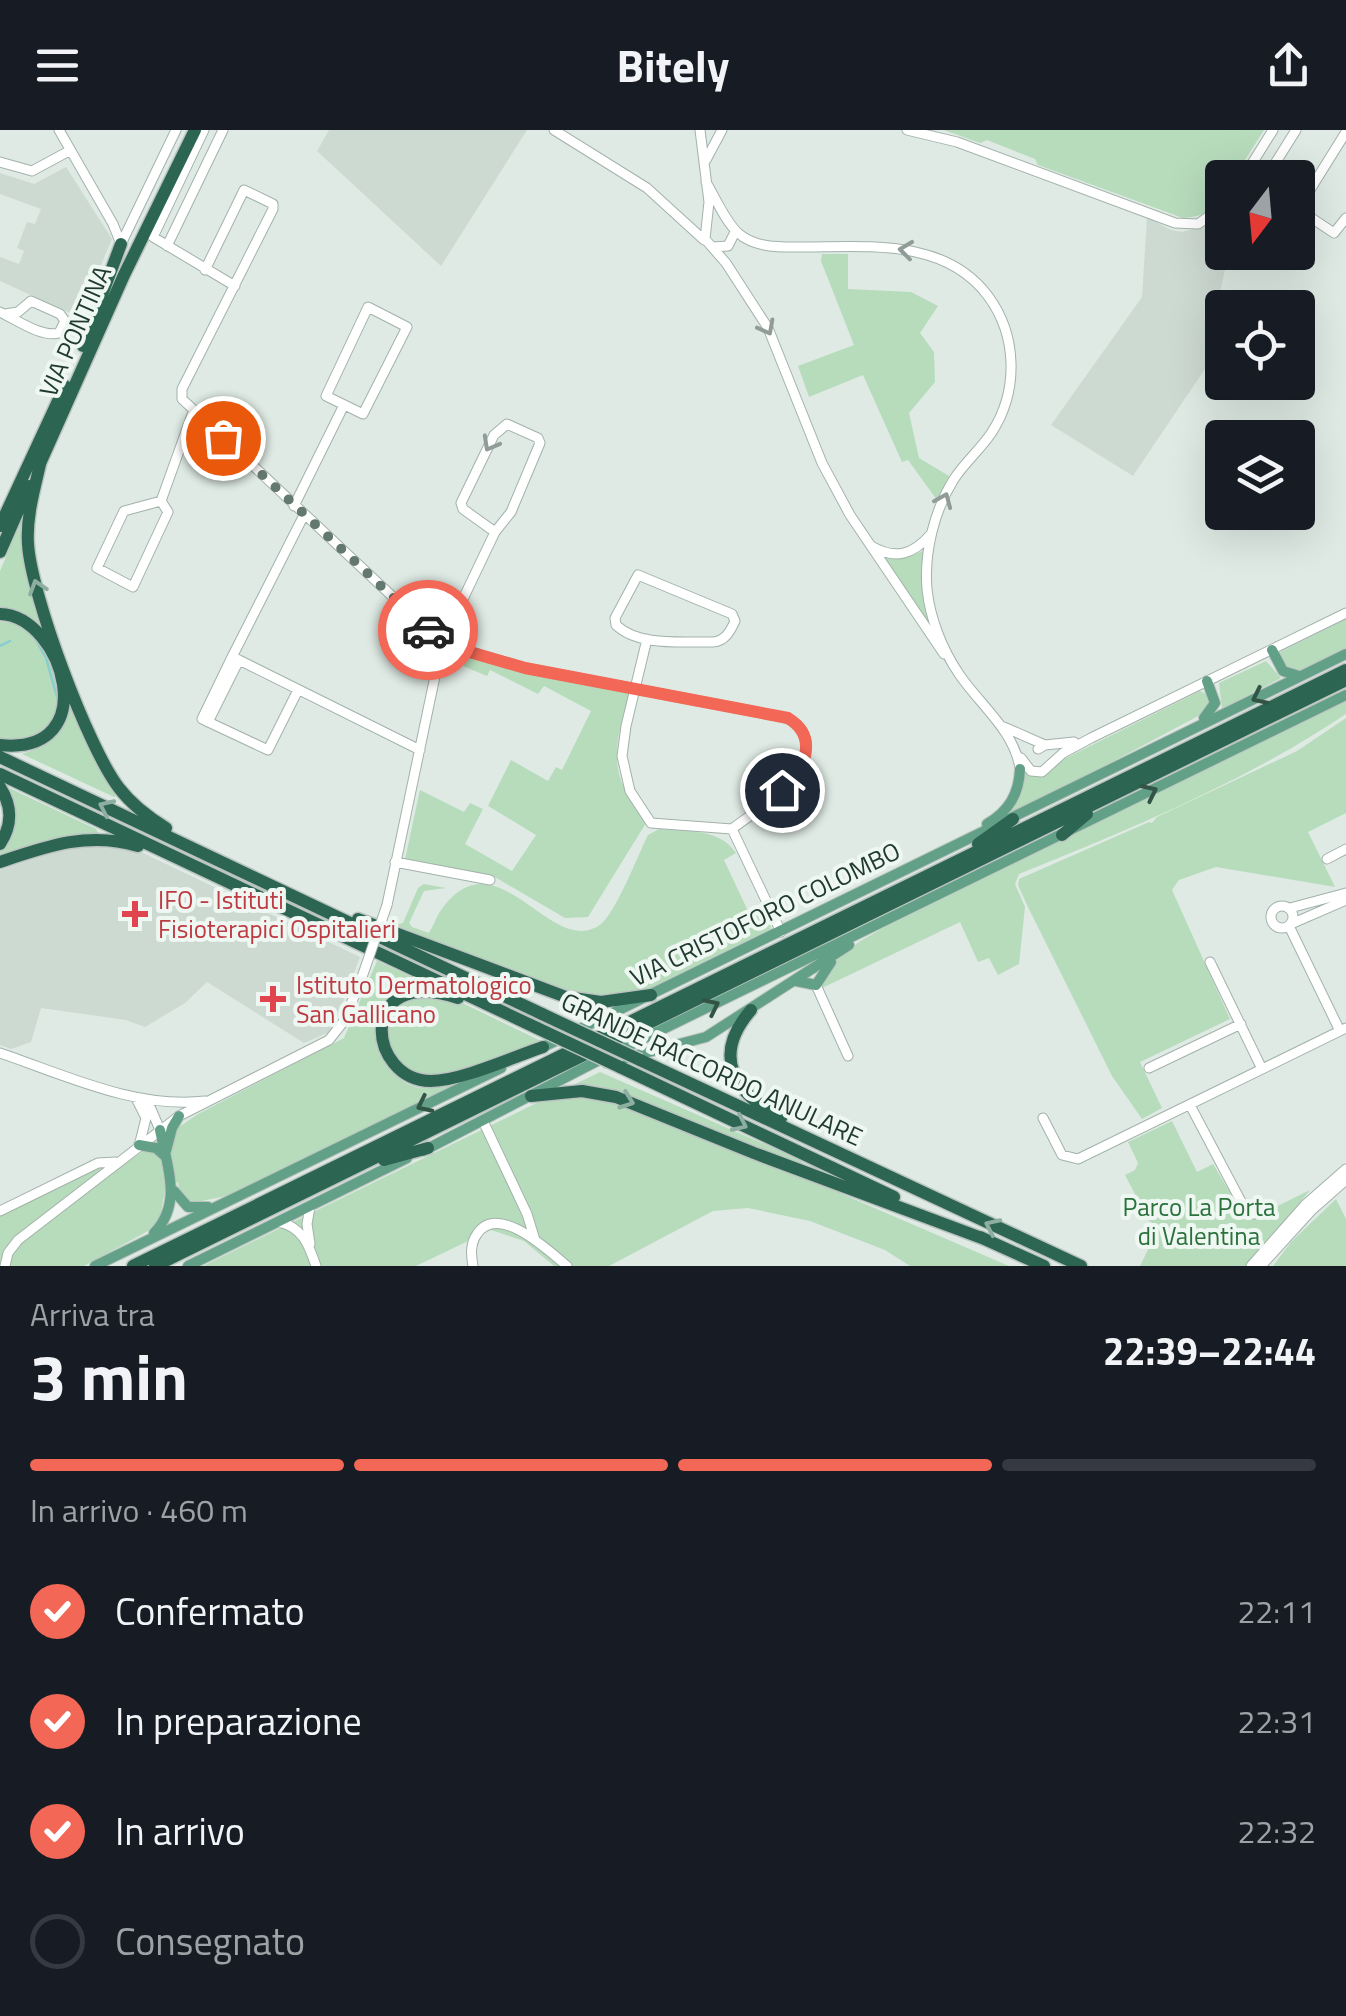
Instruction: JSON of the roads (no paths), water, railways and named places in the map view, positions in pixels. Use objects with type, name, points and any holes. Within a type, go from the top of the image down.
[{"type":"highway","name":"VIA PONTINA","points":[[0,552],[36,459],[186,130]]},
{"type":"highway","name":"VIA PONTINA","points":[[87,347],[195,130]]},
{"type":"highway","points":[[87,347],[153,236]]},
{"type":"highway","points":[[87,347],[121,244]]},
{"type":"highway","name":"VIA PONTINA","points":[[0,526],[36,459]]},
{"type":"highway","points":[[0,502],[36,459]]},
{"type":"highway","points":[[36,459],[28,525],[31,566],[90,732],[112,777],[134,805],[219,861]]},
{"type":"highway","points":[[0,614],[23,618],[40,634],[53,658],[64,698],[59,721],[45,738],[24,746],[0,746]]},
{"type":"highway","name":"VIA CRISTOFORO COLOMBO","points":[[133,1266],[1346,670]]},
{"type":"highway","name":"VIA CRISTOFORO COLOMBO","points":[[155,1266],[1346,680]]},
{"type":"highway","name":"GRANDE RACCORDO ANULARE","points":[[0,757],[311,904],[540,1021],[620,1067],[1044,1266]]},
{"type":"highway","name":"GRANDE RACCORDO ANULARE","points":[[0,774],[505,1013],[540,1021],[640,1060],[1081,1266]]},
{"type":"highway","points":[[0,787],[10,814],[0,844]]},
{"type":"highway","points":[[1062,834],[1118,792]]},
{"type":"highway","points":[[924,878],[1013,819]]},
{"type":"highway","points":[[0,862],[82,839],[115,840],[166,852]]},
{"type":"highway","points":[[311,904],[430,944],[566,997],[601,1002],[650,996]]},
{"type":"highway","points":[[505,1013],[449,995],[415,990],[397,998],[387,1010],[382,1022],[383,1041],[399,1069],[430,1081],[543,1047]]},
{"type":"highway","points":[[751,1010],[739,1025],[731,1048],[732,1068],[739,1086],[764,1109],[838,1154]]},
{"type":"highway","points":[[531,1096],[582,1091],[616,1097],[987,1240]]},
{"type":"highway","points":[[344,1173],[428,1148]]},
{"type":"main road","points":[[1272,650],[1283,671],[1300,676]]},
{"type":"main road","name":"VIA CRISTOFORO COLOMBO","points":[[95,1266],[1346,654]]},
{"type":"main road","points":[[1196,728],[1215,706],[1215,696],[1207,681]]},
{"type":"main road","points":[[188,1266],[582,1068],[1346,695]]},
{"type":"main road","points":[[853,897],[873,880],[1001,814],[1015,795],[1021,762]]},
{"type":"main road","points":[[582,1068],[698,1042],[878,925]]},
{"type":"main road","points":[[795,981],[816,985],[843,950]]},
{"type":"main road","points":[[166,1156],[170,1133],[179,1116]]},
{"type":"main road","points":[[160,1130],[178,1200],[191,1208],[232,1200]]},
{"type":"main road","points":[[139,1145],[156,1148],[166,1156]]},
{"type":"main road","points":[[146,1241],[166,1219],[172,1185]]},
{"type":"street","name":"VIA PONTINA","points":[[121,244],[176,130]]},
{"type":"street","points":[[204,130],[153,236],[235,286]]},
{"type":"street","points":[[167,246],[223,130]]},
{"type":"street","points":[[700,130],[710,202],[710,244]]},
{"type":"street","points":[[705,167],[715,130]]},
{"type":"street","points":[[907,130],[958,142],[1166,222],[1198,224],[1205,219]]},
{"type":"street","points":[[1255,160],[1273,130]]},
{"type":"street","points":[[1277,160],[1296,130]]},
{"type":"street","points":[[556,131],[642,184],[710,244],[768,328],[826,472],[868,544],[1031,772],[1038,773],[1091,738],[1346,613]]},
{"type":"street","points":[[1346,132],[1298,208],[1334,233],[1346,218]]},
{"type":"street","points":[[63,133],[121,244]]},
{"type":"street","points":[[0,162],[32,171],[70,151]]},
{"type":"street","points":[[706,182],[732,227],[728,246],[710,244]]},
{"type":"street","points":[[205,270],[244,190],[272,204],[273,210],[182,397],[442,644],[525,668],[635,689],[782,716],[802,730],[806,747],[801,771],[732,829],[651,823],[631,794],[622,759],[624,730],[635,689],[647,639]]},
{"type":"street","points":[[108,214],[120,218],[134,215]]},
{"type":"street","points":[[683,219],[732,227],[768,246],[926,253],[964,272],[990,300],[1008,339],[1009,389],[994,429],[950,486],[931,534],[927,583],[932,631]]},
{"type":"street","points":[[31,302],[60,314],[64,321],[60,333],[54,336],[2,313],[18,312],[31,302]]},
{"type":"street","points":[[368,307],[407,327],[364,414],[344,405],[326,396],[368,307]]},
{"type":"street","points":[[294,506],[344,405]]},
{"type":"street","points":[[161,501],[194,412]]},
{"type":"street","points":[[5,1266],[8,1252],[18,1240],[115,1162],[179,1116],[329,1040],[344,1021],[387,904],[442,644],[495,532],[511,512],[540,442],[506,424],[493,436],[460,502],[463,509],[495,532]]},
{"type":"street","points":[[161,501],[168,512],[133,586],[96,568],[124,511],[161,501]]},
{"type":"street","points":[[298,690],[268,750],[205,721],[304,515]]},
{"type":"street","points":[[868,544],[887,554],[904,554],[919,547],[931,534]]},
{"type":"street","points":[[638,574],[732,614],[735,619],[720,641],[647,639],[628,635],[615,622],[638,574]]},
{"type":"street","points":[[236,658],[420,750]]},
{"type":"street","points":[[997,724],[1042,747],[1049,763]]},
{"type":"street","points":[[1021,762],[1042,747],[1091,738]]},
{"type":"street","points":[[732,829],[781,932]]},
{"type":"street","points":[[1328,858],[1346,850]]},
{"type":"street","points":[[395,862],[490,880]]},
{"type":"street","points":[[1346,897],[1290,925],[1276,927],[1271,916],[1278,906],[1290,908],[1346,897]]},
{"type":"street","points":[[1290,908],[1294,916],[1290,925]]},
{"type":"street","points":[[1043,1118],[1062,1155],[1075,1160],[1343,1030],[1290,925]]},
{"type":"street","points":[[1210,962],[1262,1069]]},
{"type":"street","points":[[816,985],[848,1056]]},
{"type":"street","points":[[1148,1068],[1241,1024]]},
{"type":"street","points":[[0,1053],[136,1098],[168,1103],[209,1100]]},
{"type":"street","points":[[136,1098],[149,1106],[160,1130]]},
{"type":"street","points":[[136,1098],[146,1118],[139,1145]]},
{"type":"street","points":[[1190,1104],[1246,1211],[1254,1214],[1268,1207]]},
{"type":"street","points":[[483,1121],[535,1240]]},
{"type":"street","points":[[0,1211],[98,1163],[115,1162]]},
{"type":"street","points":[[1251,1266],[1305,1204],[1346,1169]]},
{"type":"street","points":[[1261,1266],[1310,1211],[1346,1180]]},
{"type":"street","points":[[310,1207],[307,1224],[316,1266]]},
{"type":"street","points":[[278,1222],[294,1227],[310,1246]]},
{"type":"street","points":[[472,1266],[472,1242],[485,1226],[509,1226],[535,1240],[567,1266]]},
{"type":"waterway","points":[[36,640],[46,658],[57,697]]},
{"type":"waterway","points":[[0,646],[10,641]]},
{"type":"place","name":"IFO - Istituti Fisioterapici Ospitalieri","points":[[135,914]]},
{"type":"place","name":"Istituto Dermatologico San Gallicano","points":[[273,999]]},
{"type":"park label","name":"Parco La Porta di Valentina","points":[[1199,1222]]}]
